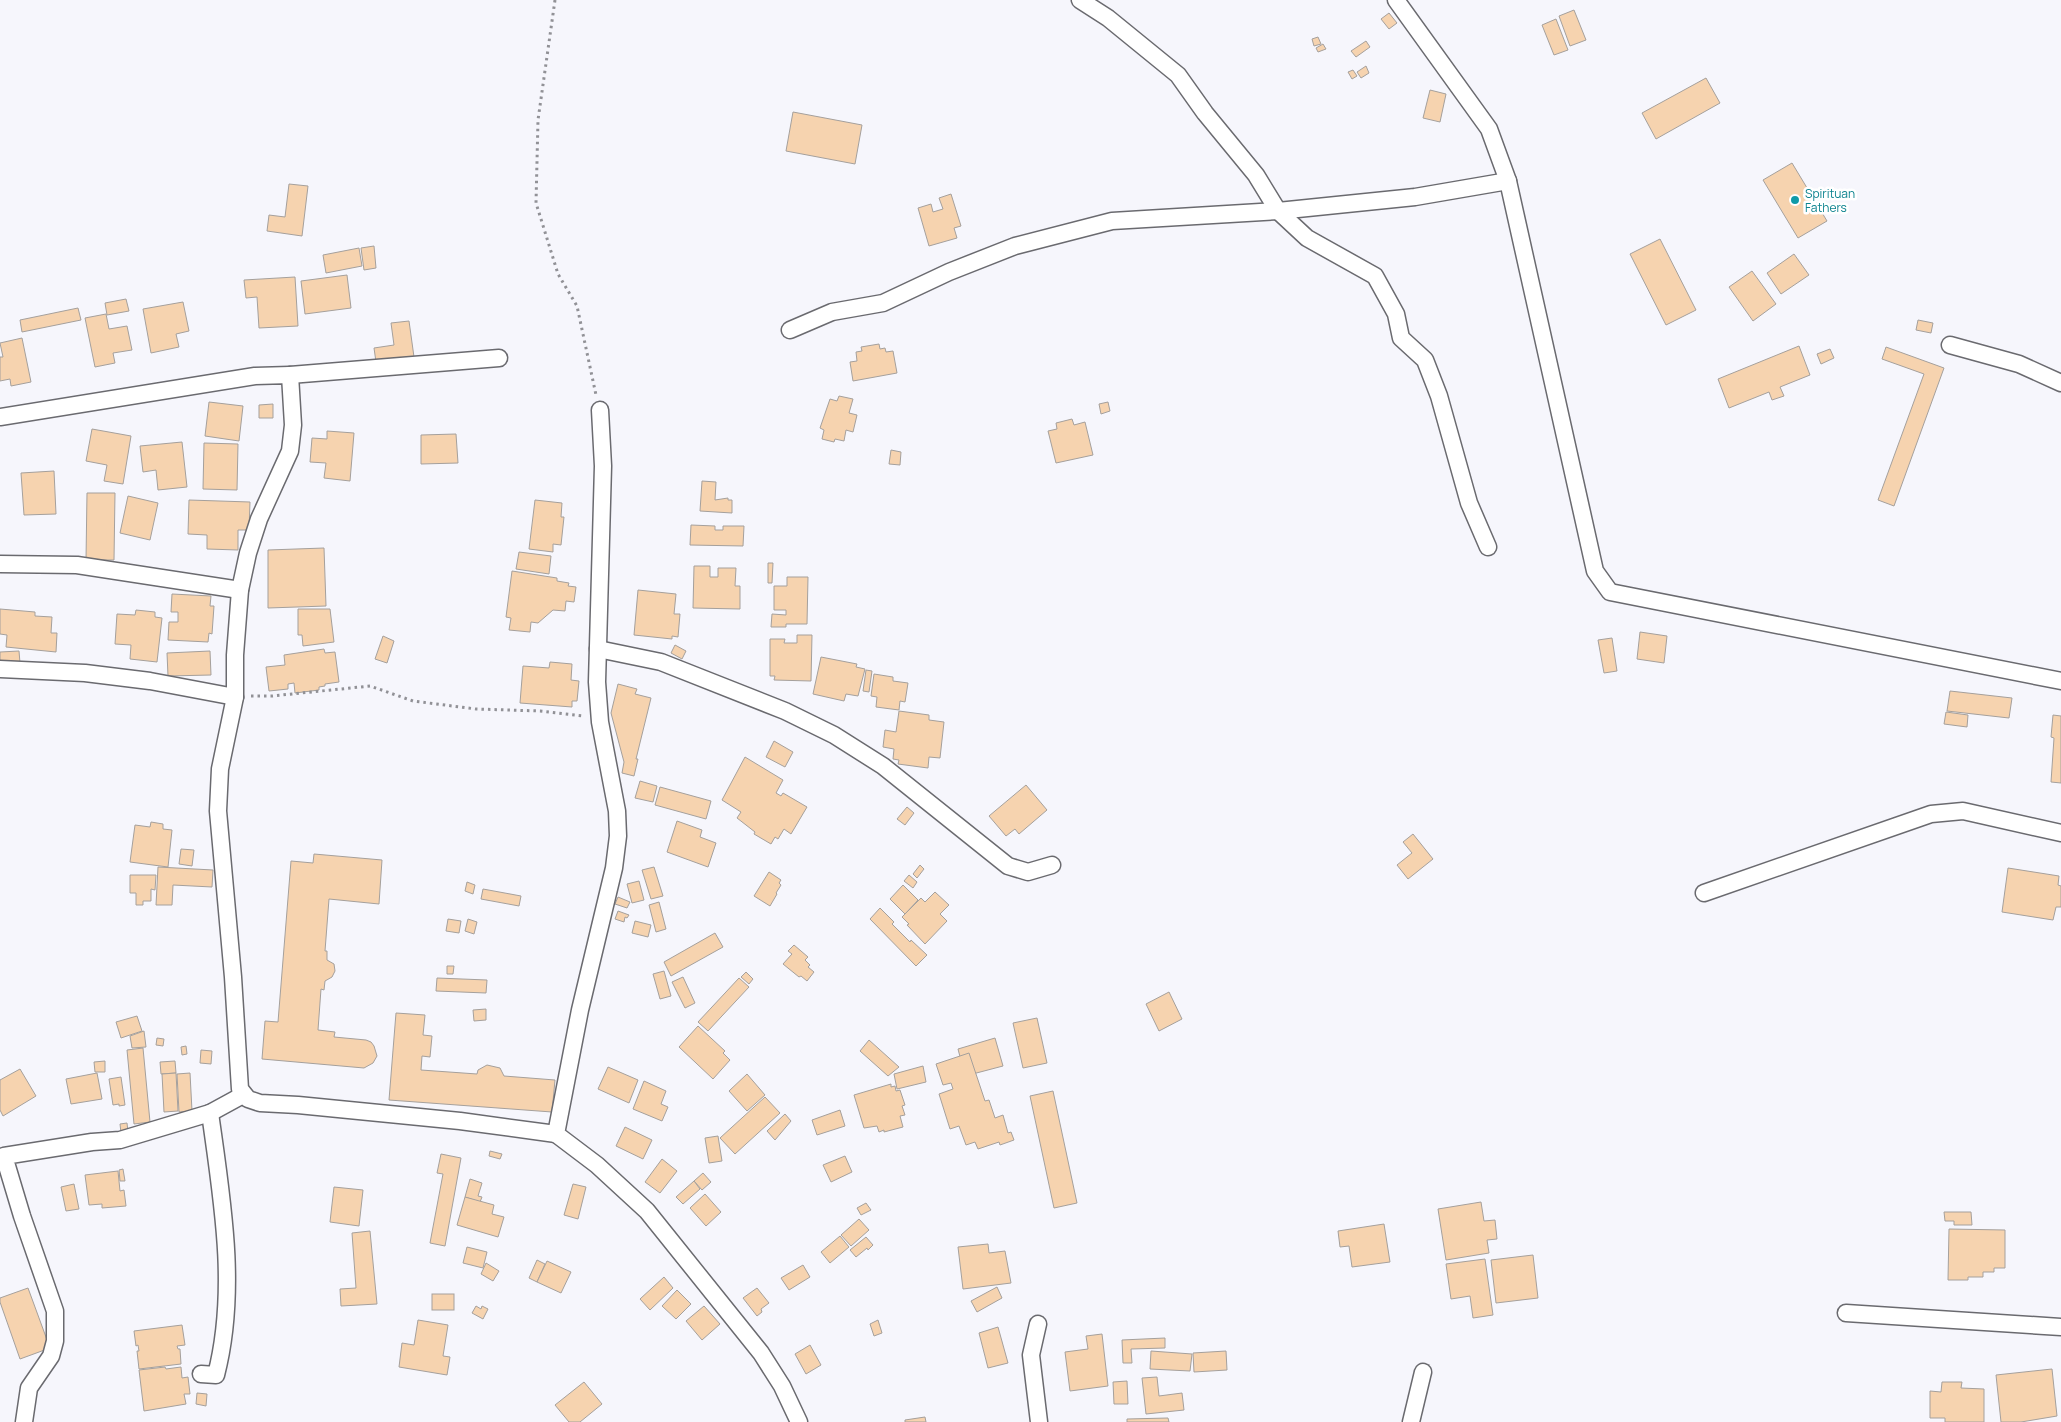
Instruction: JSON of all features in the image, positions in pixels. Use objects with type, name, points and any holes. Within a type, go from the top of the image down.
[{"type":"street","points":[[1080,0],[1108,18],[1178,75],[1205,113],[1256,175],[1278,211],[1307,238],[1375,276],[1396,314],[1401,338],[1425,360],[1439,396],[1469,504],[1488,547]]},
{"type":"street","points":[[1396,0],[1489,129],[1508,181],[1595,571],[1610,592],[2061,681]]},
{"type":"street","points":[[790,330],[832,312],[883,303],[949,272],[1015,246],[1112,220],[1278,211],[1415,197],[1508,181]]},
{"type":"street","points":[[1950,345],[2019,364],[2061,383]]},
{"type":"street","points":[[0,417],[255,376],[290,375],[499,358]]},
{"type":"street","points":[[290,375],[293,425],[290,451],[259,519],[248,553],[240,590],[235,655],[236,697],[220,769],[218,811],[240,1089],[248,1099],[260,1103],[460,1121],[556,1134],[597,1165],[647,1211],[761,1352],[782,1386],[799,1422]]},
{"type":"street","points":[[556,1134],[580,1010],[616,855],[618,836],[617,811],[600,722],[597,682],[603,466],[600,410]]},
{"type":"street","points":[[0,564],[77,566],[240,590]]},
{"type":"street","points":[[598,650],[661,662],[785,710],[834,735],[883,766],[1008,866],[1028,872],[1052,865]]},
{"type":"street","points":[[0,669],[85,672],[150,681],[236,697]]},
{"type":"street","points":[[1704,892],[1932,814],[1963,811],[2061,832]]},
{"type":"street","points":[[24,1422],[29,1388],[51,1356],[55,1341],[55,1311],[2,1156],[92,1142],[120,1140],[210,1114],[243,1095]]},
{"type":"street","points":[[201,1374],[216,1375],[227,1304],[219,1181],[210,1114]]},
{"type":"street","points":[[1846,1313],[2061,1327]]},
{"type":"street","points":[[1038,1324],[1032,1355],[1039,1422]]},
{"type":"street","points":[[1411,1422],[1423,1372]]},
{"type":"path","points":[[555,0],[538,120],[536,203],[558,274],[576,306],[600,410]]},
{"type":"path","points":[[236,697],[272,696],[370,686],[413,701],[476,709],[585,716],[600,722]]},
{"type":"building","points":[[1574,10],[1586,40],[1570,46],[1559,16]]},
{"type":"building","points":[[1389,13],[1397,23],[1389,29],[1381,19]]},
{"type":"building","points":[[1556,19],[1568,50],[1554,55],[1542,25]]},
{"type":"building","points":[[1318,37],[1321,44],[1314,46],[1312,39]]},
{"type":"building","points":[[1366,41],[1370,47],[1356,57],[1351,51]]},
{"type":"building","points":[[1323,44],[1326,49],[1318,52],[1316,48]]},
{"type":"building","points":[[1366,66],[1369,73],[1361,78],[1357,72]]},
{"type":"building","points":[[1353,70],[1357,76],[1352,79],[1348,72]]},
{"type":"building","points":[[1706,78],[1720,103],[1656,139],[1642,113]]},
{"type":"building","points":[[1430,90],[1446,94],[1440,122],[1423,118]]},
{"type":"building","points":[[793,112],[862,125],[855,164],[786,151]]},
{"type":"building","name":"Spirituan Fathers","points":[[1792,163],[1827,221],[1798,238],[1763,180]]},
{"type":"building","points":[[289,184],[308,186],[302,236],[267,231],[269,215],[285,217]]},
{"type":"building","points":[[951,194],[961,226],[954,228],[957,238],[929,246],[918,208],[931,204],[933,212],[943,209],[939,198]]},
{"type":"building","points":[[1660,239],[1696,310],[1666,325],[1630,254]]},
{"type":"building","points":[[374,246],[376,268],[364,270],[361,248]]},
{"type":"building","points":[[359,248],[362,266],[326,273],[323,255]]},
{"type":"building","points":[[1794,254],[1809,275],[1781,294],[1767,273]]},
{"type":"building","points":[[1752,271],[1776,304],[1753,321],[1729,287]]},
{"type":"building","points":[[347,275],[351,308],[305,314],[301,281]]},
{"type":"building","points":[[295,277],[298,326],[259,328],[257,297],[246,298],[244,280]]},
{"type":"building","points":[[126,299],[129,311],[107,315],[105,303]]},
{"type":"building","points":[[183,302],[189,331],[176,334],[179,347],[151,353],[143,309]]},
{"type":"building","points":[[78,308],[81,320],[22,332],[20,320]]},
{"type":"building","points":[[106,314],[109,329],[127,326],[132,350],[113,353],[115,363],[95,367],[85,318]]},
{"type":"building","points":[[1918,320],[1933,323],[1931,333],[1916,330]]},
{"type":"building","points":[[409,321],[414,357],[376,362],[374,348],[394,345],[391,323]]},
{"type":"building","points":[[22,338],[31,382],[11,386],[10,379],[0,381],[0,357],[3,357],[0,343]]},
{"type":"building","points":[[879,344],[880,349],[885,348],[886,352],[893,351],[897,373],[853,381],[850,362],[857,361],[856,352],[862,351],[861,347]]},
{"type":"building","points":[[1799,346],[1810,375],[1780,387],[1784,396],[1772,400],[1769,392],[1729,408],[1718,379]]},
{"type":"building","points":[[1886,347],[1944,368],[1894,506],[1878,500],[1924,374],[1882,359]]},
{"type":"building","points":[[1830,349],[1834,358],[1821,364],[1817,354]]},
{"type":"building","points":[[839,396],[853,399],[849,413],[857,415],[853,432],[846,430],[844,441],[835,439],[834,442],[822,439],[824,430],[820,428],[830,399],[837,401]]},
{"type":"building","points":[[209,402],[243,406],[239,441],[205,436]]},
{"type":"building","points":[[1108,402],[1110,411],[1101,414],[1099,404]]},
{"type":"building","points":[[273,404],[273,418],[259,418],[259,405]]},
{"type":"building","points":[[1072,419],[1074,425],[1085,422],[1093,455],[1056,463],[1048,431],[1057,429],[1056,423]]},
{"type":"building","points":[[92,429],[131,436],[123,484],[104,481],[107,465],[86,461]]},
{"type":"building","points":[[327,431],[354,433],[350,481],[324,478],[326,463],[310,462],[312,438],[327,439]]},
{"type":"building","points":[[456,434],[458,463],[421,464],[421,435]]},
{"type":"building","points":[[182,442],[187,487],[158,490],[156,470],[143,472],[140,446]]},
{"type":"building","points":[[204,443],[238,444],[237,490],[203,489]]},
{"type":"building","points":[[891,450],[901,452],[900,465],[889,464]]},
{"type":"building","points":[[54,471],[56,514],[24,515],[21,473]]},
{"type":"building","points":[[702,481],[716,482],[715,500],[728,498],[728,500],[732,500],[732,513],[700,511]]},
{"type":"building","points":[[87,493],[115,493],[114,560],[86,560]]},
{"type":"building","points":[[128,496],[158,503],[150,540],[120,533]]},
{"type":"building","points":[[189,500],[250,502],[249,530],[238,530],[238,550],[207,549],[207,535],[188,534]]},
{"type":"building","points":[[535,500],[562,503],[561,517],[564,517],[561,545],[553,544],[553,552],[529,549]]},
{"type":"building","points":[[691,525],[715,526],[715,530],[723,530],[723,526],[744,526],[743,546],[690,545]]},
{"type":"building","points":[[324,548],[326,606],[268,608],[268,550]]},
{"type":"building","points":[[519,552],[551,556],[549,574],[516,569]]},
{"type":"building","points":[[768,563],[773,563],[772,583],[768,583]]},
{"type":"building","points":[[694,566],[710,566],[710,577],[718,577],[718,568],[736,568],[735,586],[740,586],[740,609],[693,608]]},
{"type":"building","points":[[512,571],[557,578],[557,581],[569,583],[568,586],[576,587],[574,602],[566,601],[565,611],[553,610],[538,623],[531,622],[530,632],[509,630],[511,618],[506,617]]},
{"type":"building","points":[[787,577],[808,577],[807,624],[786,624],[786,627],[771,627],[772,614],[786,615],[786,610],[774,610],[774,586],[787,586]]},
{"type":"building","points":[[638,590],[676,594],[674,614],[680,614],[678,637],[672,636],[672,639],[634,635]]},
{"type":"building","points":[[172,594],[211,596],[210,606],[214,606],[212,634],[209,633],[208,642],[168,640],[169,622],[178,622],[178,612],[171,612]]},
{"type":"building","points":[[0,609],[35,612],[35,616],[52,617],[51,633],[57,633],[56,652],[6,647],[7,635],[0,634]]},
{"type":"building","points":[[298,609],[330,609],[334,642],[303,646],[302,635],[298,635]]},
{"type":"building","points":[[136,610],[155,612],[155,617],[162,618],[157,662],[130,659],[131,645],[115,644],[117,614],[135,615]]},
{"type":"building","points":[[1640,632],[1667,636],[1664,663],[1637,659]]},
{"type":"building","points":[[797,635],[812,635],[811,681],[774,680],[775,676],[770,676],[770,639],[785,639],[784,643],[797,643]]},
{"type":"building","points":[[383,636],[394,641],[387,663],[375,659]]},
{"type":"building","points":[[1612,638],[1617,671],[1604,673],[1598,640]]},
{"type":"building","points":[[675,645],[686,651],[682,659],[671,653]]},
{"type":"building","points":[[324,649],[325,653],[335,652],[339,682],[325,684],[325,686],[319,687],[319,690],[295,693],[294,683],[288,684],[288,689],[269,691],[266,667],[285,665],[284,655]]},
{"type":"building","points":[[19,651],[20,663],[0,664],[0,652]]},
{"type":"building","points":[[210,651],[211,675],[168,676],[167,653]]},
{"type":"building","points":[[821,657],[857,664],[856,667],[865,669],[858,696],[846,694],[844,701],[813,694]]},
{"type":"building","points":[[550,662],[572,664],[571,680],[579,681],[577,701],[572,701],[572,707],[520,703],[523,666],[549,668]]},
{"type":"building","points":[[866,670],[872,671],[869,692],[863,691]]},
{"type":"building","points":[[874,674],[893,677],[893,681],[908,683],[905,702],[900,701],[899,710],[876,707],[877,697],[871,696]]},
{"type":"building","points":[[618,684],[637,689],[635,694],[651,698],[636,759],[638,759],[634,776],[622,773],[624,762],[611,713]]},
{"type":"building","points":[[1950,691],[2012,698],[2009,718],[1947,711]]},
{"type":"building","points":[[899,711],[929,715],[929,720],[944,722],[940,758],[929,757],[928,768],[898,764],[899,760],[893,759],[894,749],[883,747],[885,730],[896,732]]},
{"type":"building","points":[[1946,712],[1968,715],[1967,727],[1944,724]]},
{"type":"building","points":[[2053,715],[2061,716],[2061,783],[2051,782],[2054,738],[2051,737]]},
{"type":"building","points":[[774,741],[793,752],[785,767],[766,757]]},
{"type":"building","points":[[745,757],[783,780],[776,793],[781,796],[783,793],[807,807],[791,834],[784,829],[778,839],[775,837],[771,844],[754,834],[755,832],[737,818],[741,812],[722,800]]},
{"type":"building","points":[[640,781],[657,786],[653,802],[635,798]]},
{"type":"building","points":[[1026,785],[1047,810],[1019,834],[1015,829],[1006,836],[989,816]]},
{"type":"building","points":[[660,787],[711,801],[706,819],[655,805]]},
{"type":"building","points":[[907,807],[914,813],[905,825],[897,819]]},
{"type":"building","points":[[677,821],[702,830],[700,837],[716,843],[708,867],[667,852]]},
{"type":"building","points":[[151,822],[163,824],[163,829],[172,830],[168,867],[130,862],[135,825],[150,827]]},
{"type":"building","points":[[1413,834],[1433,859],[1408,879],[1397,865],[1412,853],[1403,842]]},
{"type":"building","points":[[181,849],[194,850],[192,866],[179,864]]},
{"type":"building","points":[[314,854],[382,860],[379,904],[329,899],[325,951],[327,951],[327,960],[334,964],[335,971],[332,977],[325,981],[324,990],[321,989],[318,1030],[335,1032],[334,1037],[371,1042],[377,1056],[373,1063],[364,1068],[262,1059],[265,1021],[278,1022],[291,861],[313,863]]},
{"type":"building","points":[[920,865],[924,869],[917,878],[913,874]]},
{"type":"building","points":[[158,867],[213,870],[212,887],[173,885],[172,905],[156,905]]},
{"type":"building","points":[[654,867],[663,896],[651,899],[642,870]]},
{"type":"building","points":[[2008,868],[2059,876],[2058,885],[2061,886],[2061,907],[2056,907],[2053,920],[2002,912]]},
{"type":"building","points":[[769,872],[781,880],[779,883],[781,885],[770,906],[754,896]]},
{"type":"building","points":[[130,875],[156,875],[155,890],[151,889],[151,901],[143,901],[143,905],[136,905],[136,893],[130,893]]},
{"type":"building","points":[[909,875],[917,882],[913,888],[904,881]]},
{"type":"building","points":[[639,881],[644,900],[632,903],[627,884]]},
{"type":"building","points":[[467,882],[475,885],[473,894],[465,891]]},
{"type":"building","points":[[903,885],[918,900],[905,914],[890,899]]},
{"type":"building","points":[[483,889],[521,896],[519,906],[481,899]]},
{"type":"building","points":[[935,892],[949,905],[940,914],[947,921],[925,944],[902,917],[921,898],[925,902]]},
{"type":"building","points":[[618,897],[630,902],[627,908],[615,904]]},
{"type":"building","points":[[659,902],[666,929],[656,932],[649,905]]},
{"type":"building","points":[[880,908],[894,922],[892,924],[910,942],[911,940],[927,955],[916,966],[870,919]]},
{"type":"building","points":[[618,911],[629,915],[627,918],[625,917],[624,922],[615,919]]},
{"type":"building","points":[[448,919],[461,921],[459,933],[446,931]]},
{"type":"building","points":[[468,919],[477,922],[474,934],[465,931]]},
{"type":"building","points":[[635,921],[651,925],[648,937],[632,933]]},
{"type":"building","points":[[715,933],[723,947],[671,976],[664,962]]},
{"type":"building","points":[[794,945],[808,957],[805,960],[810,965],[808,967],[814,972],[807,981],[783,964],[792,954],[788,951]]},
{"type":"building","points":[[447,966],[454,966],[453,974],[447,974]]},
{"type":"building","points":[[664,971],[671,996],[660,999],[653,974]]},
{"type":"building","points":[[746,972],[753,979],[749,984],[741,977]]},
{"type":"building","points":[[683,977],[695,1003],[685,1008],[672,982]]},
{"type":"building","points":[[437,978],[487,980],[486,993],[436,991]]},
{"type":"building","points":[[739,978],[749,987],[708,1031],[698,1022]]},
{"type":"building","points":[[1169,992],[1182,1019],[1159,1031],[1146,1004]]},
{"type":"building","points":[[486,1009],[486,1020],[474,1021],[473,1010]]},
{"type":"building","points":[[396,1013],[425,1015],[423,1035],[432,1036],[430,1057],[422,1056],[421,1070],[477,1074],[478,1070],[487,1065],[500,1068],[504,1076],[555,1080],[552,1112],[389,1100]]},
{"type":"building","points":[[137,1016],[142,1031],[121,1038],[116,1022]]},
{"type":"building","points":[[1037,1018],[1047,1063],[1023,1068],[1013,1023]]},
{"type":"building","points":[[698,1026],[725,1051],[723,1053],[730,1060],[713,1079],[679,1047]]},
{"type":"building","points":[[144,1031],[146,1047],[132,1048],[130,1036]]},
{"type":"building","points":[[157,1038],[164,1039],[163,1046],[156,1045]]},
{"type":"building","points":[[995,1038],[1003,1066],[965,1076],[958,1049]]},
{"type":"building","points":[[869,1040],[899,1067],[888,1076],[860,1051]]},
{"type":"building","points":[[186,1046],[187,1054],[182,1055],[181,1047]]},
{"type":"building","points":[[143,1048],[150,1122],[134,1124],[127,1050]]},
{"type":"building","points":[[201,1050],[212,1051],[211,1064],[200,1063]]},
{"type":"building","points":[[969,1053],[985,1101],[989,1100],[995,1118],[1003,1115],[1008,1133],[1011,1132],[1014,1140],[1000,1145],[999,1142],[978,1149],[975,1142],[966,1145],[959,1126],[950,1129],[939,1094],[953,1089],[951,1083],[943,1085],[936,1064]]},
{"type":"building","points":[[105,1061],[105,1072],[95,1072],[94,1062]]},
{"type":"building","points":[[175,1061],[176,1073],[161,1074],[160,1062]]},
{"type":"building","points":[[923,1066],[926,1082],[897,1089],[894,1074]]},
{"type":"building","points":[[608,1067],[638,1080],[629,1103],[598,1089]]},
{"type":"building","points":[[20,1069],[36,1096],[3,1116],[0,1110],[0,1080]]},
{"type":"building","points":[[97,1073],[102,1099],[71,1104],[66,1079]]},
{"type":"building","points":[[176,1073],[178,1111],[164,1112],[162,1074]]},
{"type":"building","points":[[190,1073],[192,1111],[179,1112],[177,1074]]},
{"type":"building","points":[[747,1074],[765,1095],[747,1111],[729,1091]]},
{"type":"building","points":[[121,1077],[125,1105],[113,1105],[109,1079]]},
{"type":"building","points":[[644,1081],[666,1091],[661,1104],[668,1107],[662,1121],[633,1109]]},
{"type":"building","points":[[891,1084],[891,1087],[895,1086],[896,1091],[900,1090],[905,1105],[902,1106],[905,1115],[900,1116],[903,1127],[884,1132],[884,1130],[879,1132],[877,1126],[864,1128],[854,1095]]},
{"type":"building","points":[[1053,1091],[1077,1203],[1054,1208],[1030,1096]]},
{"type":"building","points":[[765,1097],[780,1113],[735,1154],[720,1138]]},
{"type":"building","points":[[840,1110],[845,1126],[817,1135],[812,1120]]},
{"type":"building","points":[[785,1114],[791,1121],[775,1140],[767,1131]]},
{"type":"building","points":[[127,1123],[128,1132],[121,1133],[120,1124]]},
{"type":"building","points":[[625,1127],[652,1140],[643,1159],[616,1146]]},
{"type":"building","points":[[718,1136],[722,1161],[709,1163],[705,1138]]},
{"type":"building","points":[[490,1151],[502,1154],[500,1159],[489,1156]]},
{"type":"building","points":[[441,1154],[461,1158],[445,1246],[430,1243],[443,1174],[437,1173]]},
{"type":"building","points":[[845,1156],[852,1172],[831,1182],[823,1165]]},
{"type":"building","points":[[662,1159],[677,1171],[660,1193],[645,1182]]},
{"type":"building","points":[[123,1169],[125,1181],[120,1181],[119,1170]]},
{"type":"building","points":[[118,1171],[120,1191],[124,1190],[126,1206],[102,1208],[102,1204],[89,1205],[85,1175]]},
{"type":"building","points":[[703,1173],[711,1182],[702,1190],[694,1181]]},
{"type":"building","points":[[470,1179],[482,1183],[478,1196],[482,1197],[480,1202],[465,1197]]},
{"type":"building","points":[[694,1181],[700,1189],[683,1204],[676,1197]]},
{"type":"building","points":[[74,1184],[79,1209],[66,1211],[61,1187]]},
{"type":"building","points":[[573,1184],[586,1187],[578,1219],[564,1215]]},
{"type":"building","points":[[334,1187],[363,1190],[359,1226],[330,1222]]},
{"type":"building","points":[[705,1194],[721,1212],[706,1226],[690,1208]]},
{"type":"building","points":[[465,1197],[494,1205],[492,1214],[504,1217],[498,1237],[457,1225]]},
{"type":"building","points":[[1481,1202],[1484,1221],[1495,1220],[1497,1239],[1487,1240],[1489,1253],[1446,1260],[1438,1209]]},
{"type":"building","points":[[866,1203],[871,1210],[861,1215],[857,1208]]},
{"type":"building","points":[[1944,1212],[1971,1212],[1972,1225],[1954,1225],[1954,1221],[1945,1221]]},
{"type":"building","points":[[859,1219],[869,1230],[851,1246],[841,1235]]},
{"type":"building","points":[[1384,1224],[1390,1262],[1352,1267],[1349,1246],[1340,1247],[1338,1231]]},
{"type":"building","points":[[1949,1229],[2005,1230],[2005,1268],[1994,1268],[1994,1272],[1983,1272],[1983,1277],[1968,1277],[1968,1280],[1948,1280]]},
{"type":"building","points":[[370,1231],[377,1304],[341,1306],[340,1289],[356,1288],[352,1233]]},
{"type":"building","points":[[840,1236],[849,1247],[830,1263],[821,1252]]},
{"type":"building","points":[[866,1237],[873,1245],[856,1257],[850,1250]]},
{"type":"building","points":[[988,1244],[989,1253],[1005,1251],[1011,1283],[963,1289],[958,1247]]},
{"type":"building","points":[[467,1247],[487,1252],[483,1268],[463,1263]]},
{"type":"building","points":[[1533,1255],[1538,1298],[1496,1303],[1491,1260]]},
{"type":"building","points":[[1485,1259],[1493,1315],[1473,1318],[1470,1296],[1451,1299],[1446,1264]]},
{"type":"building","points":[[537,1260],[545,1264],[537,1282],[529,1278]]},
{"type":"building","points":[[547,1261],[571,1272],[561,1293],[537,1282]]},
{"type":"building","points":[[486,1263],[499,1271],[493,1281],[481,1274]]},
{"type":"building","points":[[803,1265],[810,1277],[789,1290],[781,1278]]},
{"type":"building","points":[[664,1277],[673,1288],[650,1310],[640,1299]]},
{"type":"building","points":[[997,1287],[1002,1298],[977,1312],[971,1301]]},
{"type":"building","points":[[28,1288],[50,1348],[20,1359],[0,1298]]},
{"type":"building","points":[[757,1288],[769,1303],[761,1309],[762,1312],[757,1316],[743,1298]]},
{"type":"building","points":[[677,1290],[691,1304],[676,1319],[662,1306]]},
{"type":"building","points":[[432,1294],[454,1294],[454,1310],[432,1310]]},
{"type":"building","points":[[476,1306],[481,1309],[482,1306],[488,1309],[483,1319],[472,1313]]},
{"type":"building","points":[[704,1306],[720,1324],[702,1340],[686,1321]]},
{"type":"building","points":[[418,1320],[448,1325],[443,1356],[450,1357],[447,1375],[399,1367],[402,1343],[414,1345]]},
{"type":"building","points":[[878,1320],[882,1333],[874,1336],[870,1324]]},
{"type":"building","points":[[182,1325],[185,1345],[177,1346],[180,1349],[181,1364],[139,1369],[137,1351],[139,1351],[138,1345],[136,1346],[134,1331]]},
{"type":"building","points":[[998,1327],[1008,1363],[988,1368],[979,1333]]},
{"type":"building","points":[[1102,1334],[1108,1386],[1070,1391],[1065,1352],[1088,1349],[1086,1336]]},
{"type":"building","points":[[1165,1338],[1165,1348],[1131,1349],[1132,1363],[1123,1363],[1122,1340]]},
{"type":"building","points":[[810,1345],[821,1365],[806,1374],[795,1354]]},
{"type":"building","points":[[1151,1351],[1192,1354],[1190,1371],[1150,1369]]},
{"type":"building","points":[[1226,1351],[1227,1370],[1194,1372],[1193,1353]]},
{"type":"building","points":[[165,1367],[166,1369],[181,1367],[182,1378],[188,1377],[190,1394],[184,1394],[186,1404],[144,1411],[139,1370]]},
{"type":"building","points":[[2052,1369],[2057,1416],[2021,1422],[2001,1422],[1996,1375]]},
{"type":"building","points":[[1157,1377],[1159,1396],[1182,1393],[1184,1410],[1146,1414],[1142,1378]]},
{"type":"building","points":[[1127,1381],[1128,1404],[1114,1404],[1113,1382]]},
{"type":"building","points":[[584,1382],[602,1404],[580,1422],[569,1422],[555,1405]]},
{"type":"building","points":[[1942,1382],[1962,1382],[1961,1388],[1984,1389],[1984,1422],[1945,1422],[1945,1418],[1930,1418],[1930,1391],[1941,1392]]},
{"type":"building","points":[[197,1393],[207,1394],[206,1406],[196,1404]]},
{"type":"building","points":[[925,1417],[926,1422],[905,1422],[905,1420]]},
{"type":"building","points":[[1168,1418],[1169,1422],[1127,1422],[1127,1419]]},
{"type":"place","name":"Spirituan Fathers","points":[[1795,200]]}]
